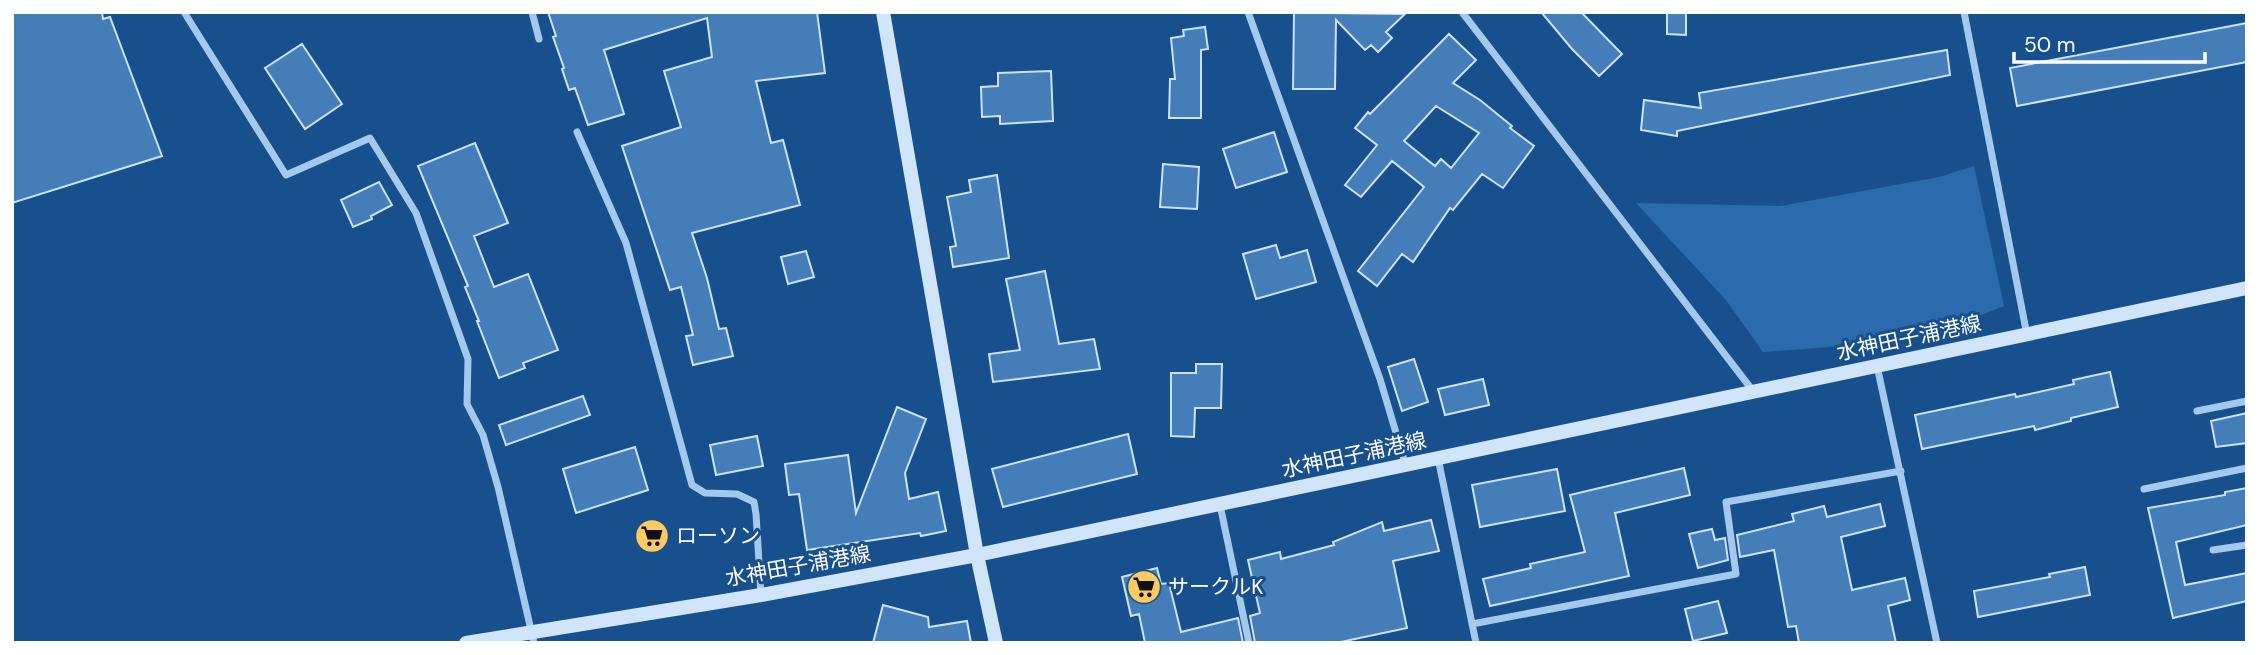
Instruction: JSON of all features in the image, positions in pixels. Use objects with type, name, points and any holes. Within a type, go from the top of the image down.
[{"type":"main road","points":[[883,12],[977,555],[996,643]]},
{"type":"main road","name":"水神田子浦港線","points":[[466,643],[532,637],[977,555],[2247,288]]},
{"type":"street","points":[[184,12],[286,175],[370,138],[415,213],[468,359],[467,404],[483,435],[498,487],[532,637]]},
{"type":"street","points":[[532,12],[539,39]]},
{"type":"street","points":[[1248,12],[1380,379],[1405,463]]},
{"type":"street","points":[[1462,12],[1753,392]]},
{"type":"street","points":[[1965,12],[2027,335]]},
{"type":"street","points":[[578,132],[626,243],[692,485],[705,493],[737,494],[754,502],[761,595]]},
{"type":"street","points":[[1877,366],[1937,643]]},
{"type":"street","points":[[2197,411],[2247,401]]},
{"type":"street","points":[[1438,458],[1476,643]]},
{"type":"street","points":[[2144,489],[2247,468]]},
{"type":"street","points":[[1472,624],[1736,573],[1726,502],[1901,471]]},
{"type":"street","points":[[1220,505],[1249,643]]},
{"type":"street","points":[[2213,550],[2247,545]]},
{"type":"shaded area","points":[[1974,166],[2004,306],[1969,320],[1920,325],[1870,344],[1763,352],[1726,300],[1636,203],[1781,206],[1939,177]]},
{"type":"building","points":[[12,12],[102,12],[103,19],[110,17],[162,156],[12,203]]},
{"type":"building","points":[[548,12],[817,12],[825,73],[756,81],[771,143],[783,140],[800,205],[692,233],[707,278],[719,329],[726,328],[733,356],[693,365],[686,336],[693,335],[681,287],[670,290],[622,146],[681,127],[664,71],[712,57],[707,18],[604,50],[624,114],[588,125],[575,88],[569,90]]},
{"type":"building","points":[[1541,12],[1581,12],[1622,54],[1599,76]]},
{"type":"building","points":[[1667,12],[1686,12],[1686,35],[1667,34]]},
{"type":"building","points":[[1294,13],[1405,14],[1386,32],[1392,38],[1378,52],[1371,45],[1365,50],[1336,20],[1335,89],[1293,89]]},
{"type":"building","points":[[2247,23],[2247,62],[2017,106],[2010,68]]},
{"type":"building","points":[[1205,27],[1208,49],[1201,50],[1201,118],[1169,118],[1170,79],[1175,79],[1171,38],[1184,36],[1183,30]]},
{"type":"building","points":[[1449,34],[1476,60],[1453,83],[1480,100],[1534,146],[1503,188],[1482,174],[1453,210],[1450,208],[1413,262],[1402,254],[1377,286],[1358,271],[1424,187],[1392,161],[1361,197],[1345,185],[1377,145],[1355,128],[1368,112],[1370,114]],"holes":[[[1436,106],[1479,133],[1451,168],[1441,159],[1435,166],[1404,141]]]},
{"type":"building","points":[[302,44],[342,104],[305,129],[265,68]]},
{"type":"building","points":[[1947,50],[1950,75],[1677,131],[1677,136],[1641,130],[1644,100],[1701,108],[1699,93]]},
{"type":"building","points":[[1051,71],[1053,121],[1000,124],[1000,116],[982,117],[981,87],[998,86],[998,73]]},
{"type":"building","points":[[1274,132],[1287,172],[1236,188],[1223,149]]},
{"type":"building","points":[[475,143],[508,223],[474,236],[494,287],[528,274],[558,350],[523,363],[525,368],[499,378],[465,287],[468,286],[418,166]]},
{"type":"building","points":[[1163,164],[1199,167],[1197,209],[1160,207]]},
{"type":"building","points":[[997,175],[1009,258],[953,267],[950,247],[956,246],[947,197],[971,192],[969,180]]},
{"type":"building","points":[[379,182],[392,205],[371,216],[372,219],[353,227],[341,200]]},
{"type":"building","points":[[1276,245],[1280,258],[1307,250],[1316,282],[1256,299],[1243,254]]},
{"type":"building","points":[[806,251],[814,277],[788,284],[781,257]]},
{"type":"building","points":[[1045,271],[1059,344],[1094,339],[1100,369],[993,382],[989,354],[1020,350],[1006,279]]},
{"type":"building","points":[[1414,359],[1428,402],[1402,411],[1388,367]]},
{"type":"building","points":[[1196,364],[1222,364],[1221,408],[1195,408],[1194,437],[1171,436],[1171,373],[1196,373]]},
{"type":"building","points":[[2110,372],[2118,407],[2035,430],[2034,426],[1922,449],[1915,415],[2015,394],[2016,397],[2074,384],[2073,380]]},
{"type":"building","points":[[1483,379],[1489,405],[1445,415],[1438,389]]},
{"type":"building","points":[[583,396],[590,415],[506,445],[499,425]]},
{"type":"building","points":[[897,407],[926,419],[905,473],[909,499],[938,492],[946,531],[807,550],[799,494],[789,495],[785,464],[848,455],[856,513]]},
{"type":"building","points":[[2247,413],[2247,443],[2216,447],[2211,421]]},
{"type":"building","points":[[1128,434],[1137,474],[1003,507],[992,469]]},
{"type":"building","points":[[757,436],[763,466],[716,475],[710,445]]},
{"type":"building","points":[[635,447],[648,490],[576,513],[563,469]]},
{"type":"building","points":[[1684,468],[1690,495],[1615,513],[1629,576],[1490,606],[1483,579],[1531,568],[1530,564],[1585,552],[1570,495]]},
{"type":"building","points":[[1557,469],[1565,511],[1480,527],[1472,485]]},
{"type":"building","points":[[2247,488],[2247,525],[2176,542],[2185,585],[2247,573],[2247,601],[2173,618],[2148,508],[2225,495],[2225,492]]},
{"type":"building","points":[[1880,504],[1885,526],[1841,537],[1852,590],[1905,578],[1910,600],[1888,606],[1896,643],[1799,643],[1796,626],[1788,627],[1774,550],[1740,557],[1737,535],[1794,521],[1792,514],[1824,506],[1827,517]]},
{"type":"building","points":[[1431,520],[1439,551],[1393,561],[1407,628],[1336,643],[1255,643],[1250,616],[1260,613],[1248,560],[1280,552],[1281,559],[1334,545],[1333,542],[1382,522],[1384,531]]},
{"type":"building","points":[[1712,529],[1715,540],[1725,538],[1728,560],[1698,568],[1689,534]]},
{"type":"building","points":[[2085,567],[2090,595],[1978,617],[1974,591],[2050,577],[2049,574]]},
{"type":"building","points":[[1157,568],[1161,584],[1169,583],[1181,632],[1238,618],[1243,643],[1145,643],[1139,614],[1131,616],[1122,577]]},
{"type":"building","points":[[1718,601],[1727,633],[1693,641],[1685,609]]},
{"type":"building","points":[[883,605],[928,617],[929,627],[967,621],[971,643],[873,643]]},
{"type":"place","name":"ローソン","points":[[652,536]]},
{"type":"place","name":"サークルK","points":[[1144,587]]}]
